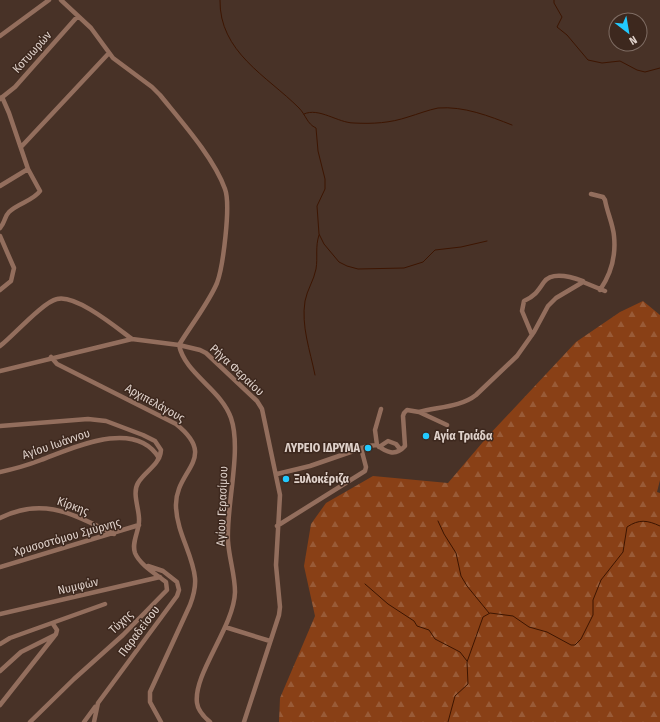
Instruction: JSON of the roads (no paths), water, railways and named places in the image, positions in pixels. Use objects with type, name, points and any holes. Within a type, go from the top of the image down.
[{"type":"street","points":[[0,36],[49,0]]},
{"type":"street","points":[[61,0],[95,33],[109,53],[160,95],[212,164],[226,191],[228,206],[227,223],[217,282],[179,345]]},
{"type":"street","name":"Κοτυωρών","points":[[1,98],[77,17]]},
{"type":"street","points":[[21,147],[109,53]]},
{"type":"street","points":[[0,228],[4,224],[10,211],[40,191],[28,169],[21,147],[1,98]]},
{"type":"street","points":[[0,186],[28,169]]},
{"type":"street","points":[[532,335],[522,311],[524,301],[536,294],[546,280],[554,276],[564,276],[603,290],[614,254],[614,236],[604,197],[591,194]]},
{"type":"street","points":[[0,236],[14,268],[11,281],[0,290]]},
{"type":"street","points":[[419,412],[470,399],[517,356],[532,335],[548,306],[556,298],[583,282]]},
{"type":"street","points":[[0,346],[45,305],[62,298],[73,301],[86,308],[132,339]]},
{"type":"street","name":"Ρήγα Φεραίου","points":[[0,371],[132,339],[179,345],[206,353],[261,406],[277,474],[281,503],[277,526],[276,577],[280,607],[279,615],[244,722]]},
{"type":"street","name":"Αγίου Γερασίμου","points":[[179,345],[183,359],[220,400],[228,412],[232,423],[235,448],[228,541],[235,591],[232,607],[225,628],[198,689],[199,709],[210,722]]},
{"type":"street","name":"Αρχιπελάγους","points":[[51,358],[57,364],[176,424],[194,443],[195,460],[190,471],[179,486],[176,507],[180,528],[195,579],[194,591],[190,605],[156,676],[150,692],[150,702],[160,722]]},
{"type":"street","points":[[381,409],[375,430],[378,446],[382,451],[390,453],[400,450],[405,446],[404,412],[407,410],[419,412],[447,426]]},
{"type":"street","points":[[0,426],[88,419],[106,421],[139,433],[155,442],[161,450],[159,458],[137,483],[136,489],[139,526],[134,545],[135,552],[146,566],[160,577]]},
{"type":"street","name":"Αγίου Ιωάννου","points":[[0,472],[28,465],[82,444],[104,439],[133,440],[152,448],[159,458]]},
{"type":"street","points":[[277,474],[310,466],[360,448],[378,446],[388,441],[396,444],[400,450]]},
{"type":"street","points":[[277,526],[365,471],[366,467],[360,448]]},
{"type":"street","name":"Κίρκης","points":[[0,518],[21,509],[40,507],[54,508],[114,534]]},
{"type":"street","name":"Χρυσοστόμου Σμύρνης","points":[[0,567],[139,526]]},
{"type":"street","name":"Παραδείσου","points":[[94,722],[98,703],[177,596],[179,590],[177,582],[163,571],[146,566]]},
{"type":"street","name":"Νυμφών","points":[[0,614],[160,577]]},
{"type":"street","name":"Τύχης","points":[[30,722],[74,679],[124,635],[166,592],[166,582],[160,577]]},
{"type":"street","points":[[0,644],[10,638],[53,624],[105,604]]},
{"type":"street","points":[[0,706],[56,634],[57,630],[53,624]]},
{"type":"street","points":[[225,628],[270,641]]},
{"type":"street","points":[[0,671],[20,652],[56,634]]},
{"type":"street","points":[[84,722],[98,703]]},
{"type":"waterway","points":[[220,0],[222,18],[227,34],[236,49],[247,62],[299,108],[309,122],[316,128],[318,151],[325,179],[325,189],[317,206],[319,234],[324,244],[339,262],[358,269],[404,268],[423,262],[435,250],[461,247],[487,241]]},
{"type":"waterway","points":[[554,0],[554,3],[562,17],[557,27],[567,35],[588,60],[602,63],[620,61],[637,70],[645,72],[660,68]]},
{"type":"waterway","points":[[304,114],[316,112],[342,121],[375,123],[401,119],[438,108],[448,108],[476,112],[512,125]]},
{"type":"waterway","points":[[315,375],[305,329],[304,310],[306,297],[316,269],[317,244],[319,235]]},
{"type":"waterway","points":[[438,521],[456,553],[461,576],[467,586],[489,613]]},
{"type":"waterway","points":[[448,722],[455,696],[468,684],[467,662],[483,617],[490,613],[513,616],[529,627],[547,632],[571,645],[575,645],[581,639],[593,615],[593,600],[601,580],[623,552],[627,527],[643,521],[651,522],[660,526]]},
{"type":"waterway","points":[[365,584],[388,604],[414,621],[417,626],[429,630],[435,639],[460,652],[467,661]]},
{"type":"place","name":"Αγία Τριάδα","points":[[426,436]]},
{"type":"place","name":"ΛΥΡΕΙΟ ΙΔΡΥΜΑ","points":[[368,448]]},
{"type":"place","name":"Ξυλοκέριζα","points":[[286,479]]}]
